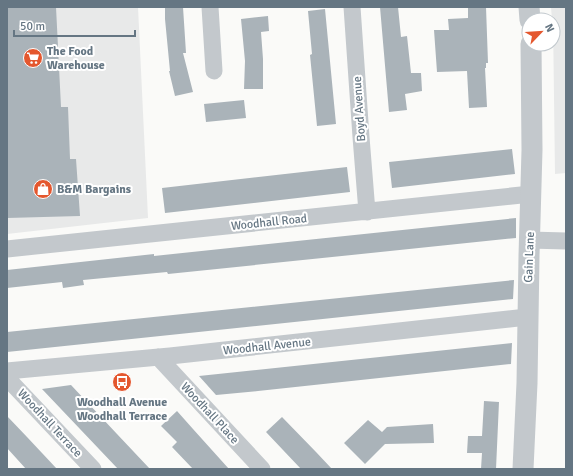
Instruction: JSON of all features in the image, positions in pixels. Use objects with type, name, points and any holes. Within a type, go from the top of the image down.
[{"type":"street","points":[[210,7],[214,71]]},
{"type":"street","name":"Boyd Avenue","points":[[352,7],[367,212]]},
{"type":"street","name":"Gain Lane","points":[[523,469],[527,383],[527,317],[532,150],[531,52]]},
{"type":"street","name":"Woodhall Road","points":[[7,249],[531,194]]},
{"type":"street","points":[[530,240],[566,241]]},
{"type":"street","name":"Woodhall Avenue","points":[[7,371],[158,357],[527,317]]},
{"type":"street","name":"Woodhall Place","points":[[158,357],[262,469]]},
{"type":"street","name":"Woodhall Terrace","points":[[7,378],[93,469]]},
{"type":"shaded area","points":[[7,7],[138,7],[148,218],[7,234]]},
{"type":"shaded area","points":[[551,7],[566,7],[566,173],[555,174],[553,52],[561,52],[561,12],[551,12]]},
{"type":"building","points":[[56,7],[61,107],[68,107],[70,159],[76,159],[80,216],[7,218],[7,8]]},
{"type":"building","points":[[165,7],[183,7],[186,53],[183,53],[193,92],[175,96],[169,71]]},
{"type":"building","points":[[380,7],[398,7],[401,37],[407,36],[411,73],[421,73],[422,91],[405,94],[407,110],[389,112]]},
{"type":"building","points":[[468,7],[486,7],[488,63],[486,63],[485,68],[487,107],[469,108],[467,71],[437,72],[434,30],[449,30],[448,19],[468,18]]},
{"type":"building","points":[[325,9],[336,124],[317,126],[310,55],[312,54],[308,11]]},
{"type":"building","points":[[268,16],[269,31],[261,32],[263,89],[244,89],[245,61],[241,19]]},
{"type":"building","points":[[244,100],[246,118],[206,122],[204,104]]},
{"type":"building","points":[[512,149],[515,174],[392,188],[389,162]]},
{"type":"building","points":[[347,167],[350,192],[165,213],[162,188]]},
{"type":"building","points":[[516,218],[516,238],[168,274],[167,272],[83,280],[84,285],[63,288],[62,282],[7,288],[7,270]]},
{"type":"building","points":[[514,280],[513,299],[7,352],[7,332]]},
{"type":"building","points":[[512,343],[511,364],[258,391],[216,395],[199,376]]},
{"type":"building","points":[[71,385],[150,469],[118,469],[42,389]]},
{"type":"building","points":[[484,401],[499,402],[496,469],[481,469],[482,453],[467,453],[468,436],[482,436]]},
{"type":"building","points":[[177,411],[229,469],[193,469],[172,447],[177,442],[161,426]]},
{"type":"building","points":[[7,416],[57,469],[26,469],[7,448]]},
{"type":"building","points":[[282,417],[332,469],[301,469],[266,432]]},
{"type":"building","points":[[368,420],[382,432],[387,427],[433,424],[434,443],[385,444],[365,464],[344,443]]},
{"type":"place","name":"The Food Warehouse","points":[[33,58]]},
{"type":"place","name":"B&M Bargains","points":[[43,189]]},
{"type":"place","name":"Woodhall Avenue Woodhall Terrace","points":[[122,382]]}]
